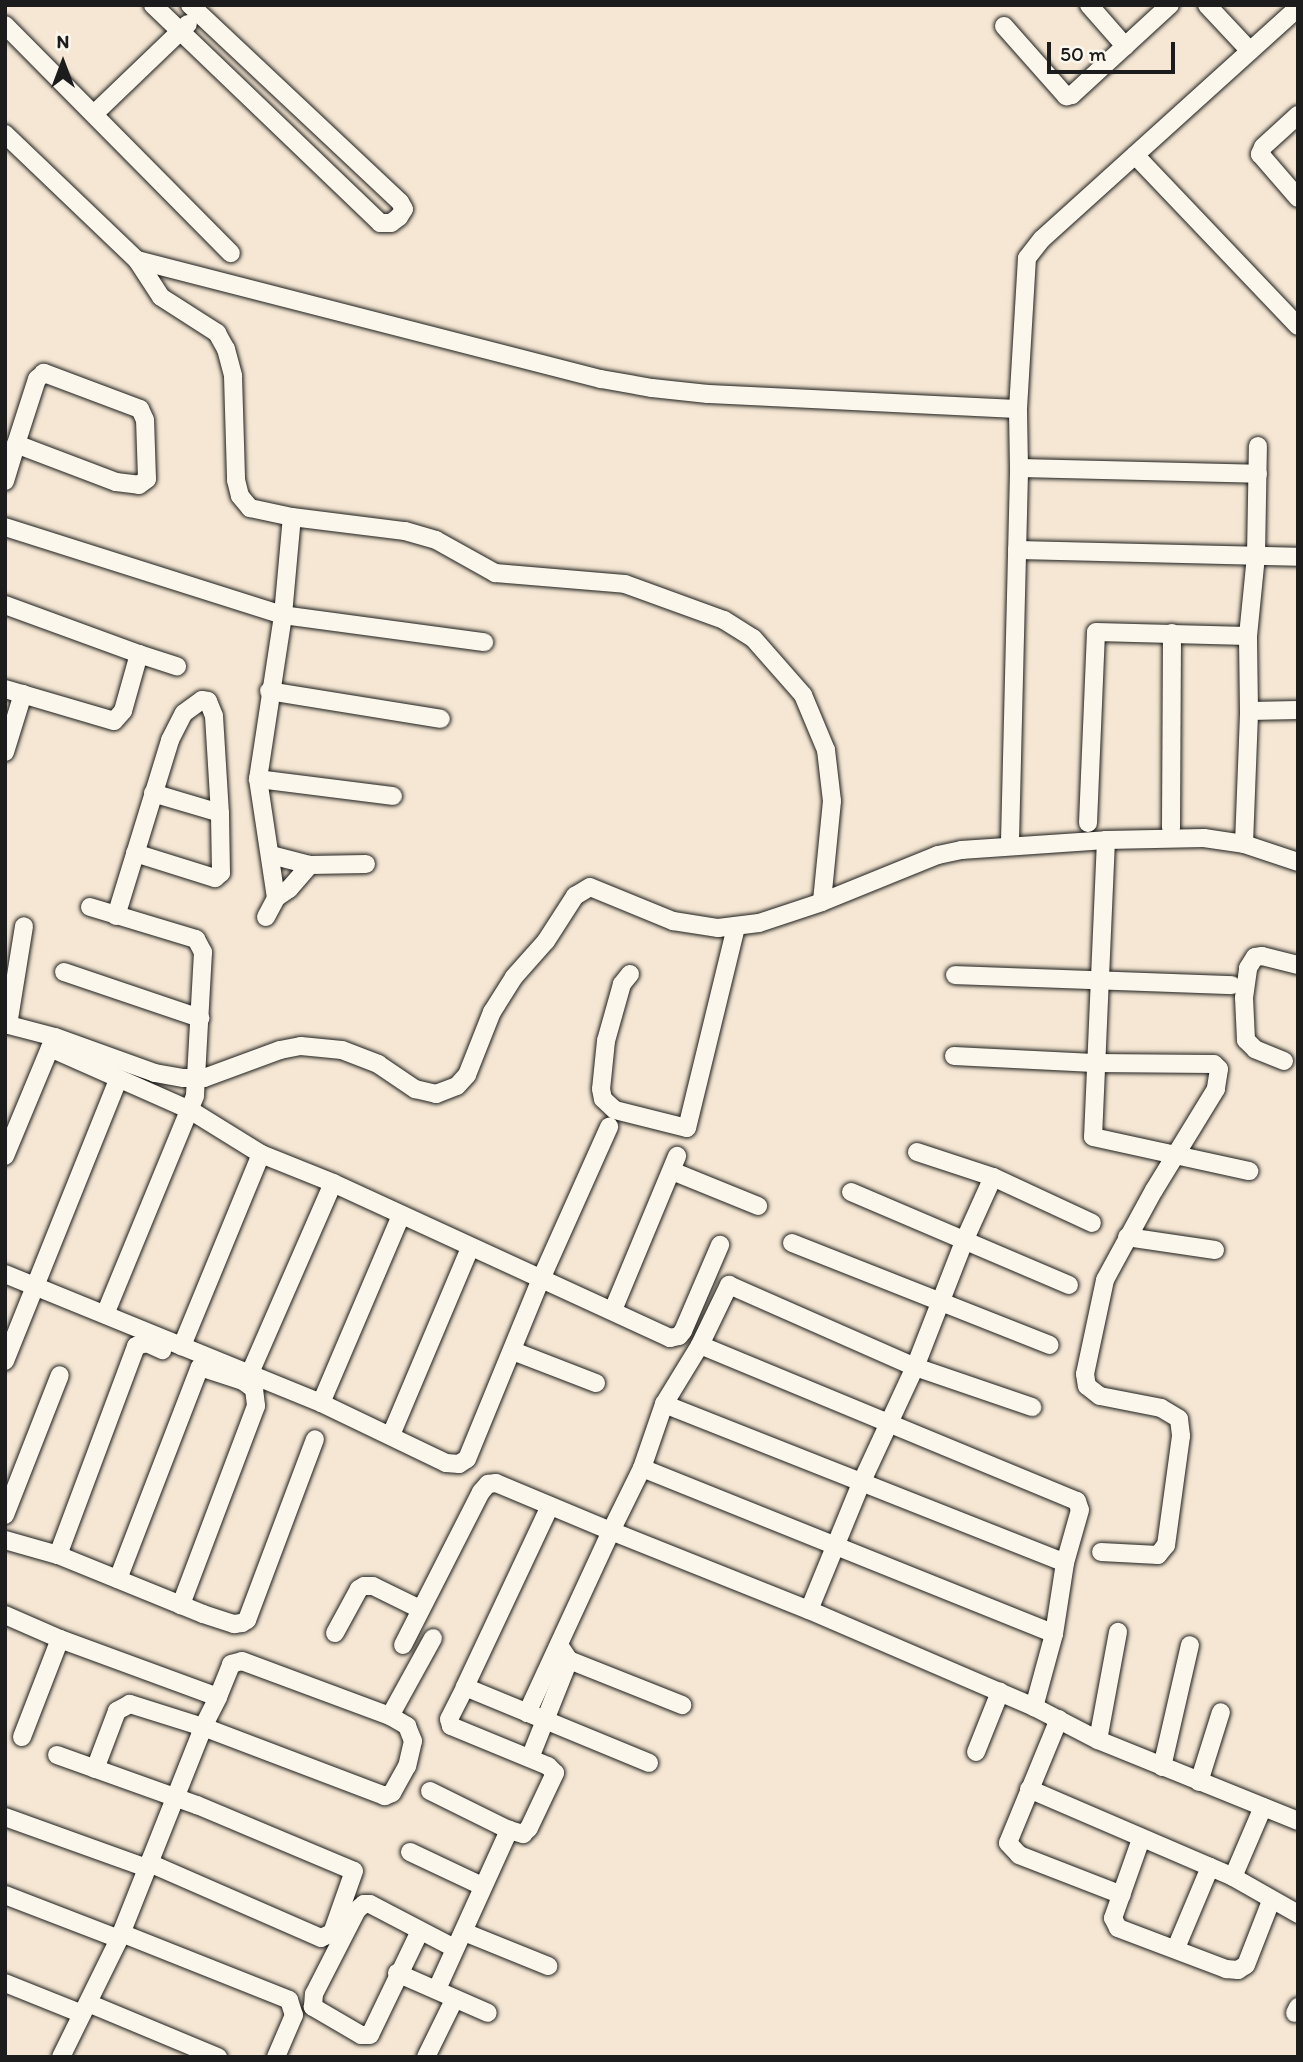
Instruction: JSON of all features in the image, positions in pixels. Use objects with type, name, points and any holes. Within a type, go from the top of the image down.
[{"type":"street","points":[[94,114],[181,32],[194,9],[400,202],[404,209],[391,223],[380,223],[181,32],[153,5]]},
{"type":"street","points":[[1089,5],[1125,46]]},
{"type":"street","points":[[1004,26],[1066,96],[1072,95],[1170,5]]},
{"type":"street","points":[[1207,5],[1250,51]]},
{"type":"street","points":[[1010,841],[1018,409],[1028,254],[1298,8]]},
{"type":"street","points":[[5,25],[231,253]]},
{"type":"street","points":[[1298,115],[1263,147],[1260,154],[1298,198]]},
{"type":"street","points":[[5,134],[137,260],[161,298],[217,332],[226,349],[233,376],[236,480],[244,504],[292,517],[405,531],[436,540],[495,573],[625,584],[701,610],[753,638],[803,695],[826,750],[832,801],[822,902]]},
{"type":"street","points":[[1135,155],[1298,326]]},
{"type":"street","points":[[137,260],[601,379],[652,388],[708,394],[1018,409]]},
{"type":"street","points":[[5,481],[16,444],[37,379],[44,373],[140,409],[145,420],[147,479],[139,485],[116,482],[16,444]]},
{"type":"street","points":[[1244,844],[1249,711],[1248,636],[1256,556],[1258,446]]},
{"type":"street","points":[[1019,468],[1258,474]]},
{"type":"street","points":[[276,898],[258,779],[269,691],[283,615],[292,517]]},
{"type":"street","points":[[5,527],[283,615],[484,642]]},
{"type":"street","points":[[1017,550],[1298,557]]},
{"type":"street","points":[[5,605],[177,666]]},
{"type":"street","points":[[1088,823],[1096,632],[1248,636]]},
{"type":"street","points":[[1171,828],[1172,633]]},
{"type":"street","points":[[5,752],[14,692],[114,721],[123,711],[139,654]]},
{"type":"street","points":[[269,691],[441,719]]},
{"type":"street","points":[[116,916],[153,793],[178,721],[194,705],[202,700],[208,701],[214,716],[222,873],[218,877],[135,853]]},
{"type":"street","points":[[1249,711],[1298,710]]},
{"type":"street","points":[[258,779],[393,796]]},
{"type":"street","points":[[153,793],[220,813]]},
{"type":"street","points":[[24,926],[7,1024],[55,1037],[155,1073],[197,1079],[257,1056],[301,1046],[321,1047],[369,1060],[427,1094],[449,1091],[467,1074],[492,1012],[514,977],[546,941],[575,896],[584,889],[596,888],[673,921],[736,927],[759,923],[822,902],[948,852],[1166,837],[1244,844],[1298,862]]},
{"type":"street","points":[[1106,840],[1094,1063],[1093,1137],[1249,1171]]},
{"type":"street","points":[[271,855],[310,865],[366,864]]},
{"type":"street","points":[[266,917],[276,898],[289,890],[310,865]]},
{"type":"street","points":[[90,907],[199,941],[203,952],[197,1079],[190,1110],[105,1314]]},
{"type":"street","points":[[630,974],[622,984],[606,1041],[601,1089],[603,1099],[615,1110],[687,1128],[736,927]]},
{"type":"street","points":[[1284,1061],[1255,1049],[1246,1040],[1244,998],[1248,968],[1255,957],[1262,956],[1298,965]]},
{"type":"street","points":[[64,972],[200,1018]]},
{"type":"street","points":[[955,975],[1232,985]]},
{"type":"street","points":[[5,1156],[50,1048],[190,1110],[261,1154],[333,1183],[670,1338],[679,1336],[720,1245]]},
{"type":"street","points":[[954,1056],[1094,1063],[1214,1064],[1218,1067],[1216,1088],[1127,1237],[1101,1292],[1085,1379],[1091,1391],[1100,1396],[1169,1410],[1179,1419],[1181,1436],[1165,1550],[1153,1555],[1101,1552]]},
{"type":"street","points":[[5,1361],[118,1080]]},
{"type":"street","points":[[5,1274],[36,1289],[105,1314],[321,1402],[446,1463],[463,1463],[609,1127]]},
{"type":"street","points":[[917,1152],[993,1177],[1092,1223]]},
{"type":"street","points":[[182,1346],[261,1154]]},
{"type":"street","points":[[613,1310],[675,1163],[758,1206]]},
{"type":"street","points":[[809,1610],[862,1481],[915,1367],[965,1239],[993,1177]]},
{"type":"street","points":[[250,1373],[333,1183]]},
{"type":"street","points":[[851,1192],[1069,1285]]},
{"type":"street","points":[[321,1402],[401,1215]]},
{"type":"street","points":[[1127,1237],[1215,1250]]},
{"type":"street","points":[[792,1243],[1050,1345]]},
{"type":"street","points":[[391,1435],[470,1248]]},
{"type":"street","points":[[530,1758],[547,1721],[564,1653],[611,1531],[642,1468],[664,1404],[700,1345],[729,1284],[915,1367],[1031,1407]]},
{"type":"street","points":[[58,1555],[136,1346],[147,1343],[252,1387],[257,1399],[181,1605]]},
{"type":"street","points":[[700,1345],[1077,1501],[1080,1510],[1065,1563],[1054,1634],[1034,1707]]},
{"type":"street","points":[[513,1351],[596,1383]]},
{"type":"street","points":[[118,1579],[200,1367]]},
{"type":"street","points":[[5,1515],[60,1375]]},
{"type":"street","points":[[664,1404],[1065,1563]]},
{"type":"street","points":[[5,1540],[58,1555],[234,1624],[247,1620],[315,1439]]},
{"type":"street","points":[[642,1468],[1054,1634]]},
{"type":"street","points":[[403,1645],[481,1492],[488,1484],[496,1483],[809,1610],[1034,1707],[1098,1740],[1298,1821]]},
{"type":"street","points":[[430,1791],[520,1834],[527,1831],[554,1778],[554,1770],[448,1724],[550,1506]]},
{"type":"street","points":[[335,1633],[359,1589],[365,1586],[373,1586],[420,1609]]},
{"type":"street","points":[[5,1615],[60,1639],[218,1697]]},
{"type":"street","points":[[1098,1740],[1118,1632]]},
{"type":"street","points":[[390,1716],[433,1638]]},
{"type":"street","points":[[22,1737],[60,1639]]},
{"type":"street","points":[[1162,1767],[1190,1645]]},
{"type":"street","points":[[564,1653],[682,1705]]},
{"type":"street","points":[[527,1713],[564,1653]]},
{"type":"street","points":[[61,2057],[120,1936],[175,1797],[204,1727],[218,1697],[231,1664],[238,1660],[390,1716],[407,1726],[412,1741],[407,1766],[392,1793],[386,1796],[204,1727],[136,1704],[124,1705],[117,1711],[95,1769]]},
{"type":"street","points":[[465,1687],[649,1763]]},
{"type":"street","points":[[976,1752],[1000,1692]]},
{"type":"street","points":[[1199,1782],[1221,1712]]},
{"type":"street","points":[[1059,1719],[1009,1838],[1011,1849],[1019,1855],[1122,1895]]},
{"type":"street","points":[[5,1817],[148,1866],[315,1937],[326,1938],[332,1933],[352,1877],[351,1868],[175,1797],[57,1755]]},
{"type":"street","points":[[1029,1790],[1233,1877],[1298,1914]]},
{"type":"street","points":[[1233,1877],[1263,1807]]},
{"type":"street","points":[[437,1989],[509,1830]]},
{"type":"street","points":[[1141,1839],[1113,1918],[1118,1928],[1177,1948],[1226,1969],[1243,1968],[1271,1901]]},
{"type":"street","points":[[410,1852],[482,1886]]},
{"type":"street","points":[[1177,1948],[1210,1867]]},
{"type":"street","points":[[5,1895],[289,2000],[294,2015],[276,2057]]},
{"type":"street","points":[[420,1931],[397,1973],[370,2035],[361,2035],[313,2007],[314,1994],[360,1906],[370,1904],[454,1948]]},
{"type":"street","points":[[464,1932],[548,1966]]},
{"type":"street","points":[[397,1973],[488,2013]]},
{"type":"street","points":[[5,1983],[85,2008],[218,2057]]},
{"type":"street","points":[[426,2057],[454,2000]]}]
